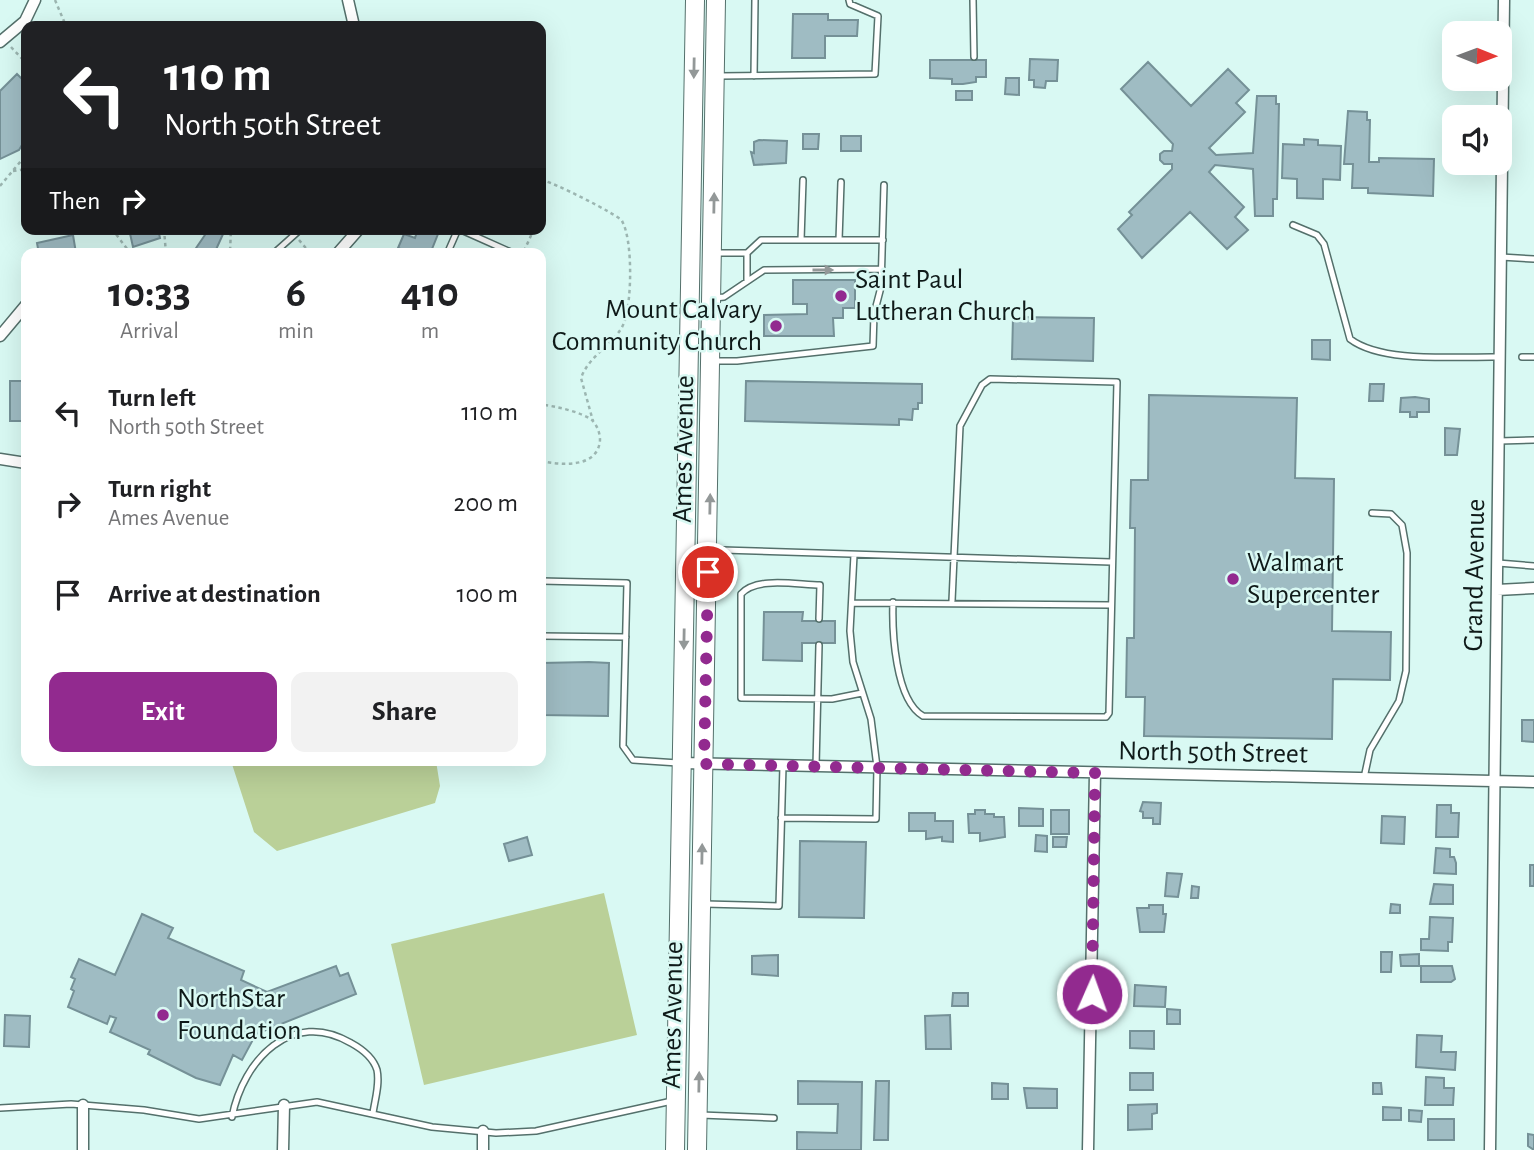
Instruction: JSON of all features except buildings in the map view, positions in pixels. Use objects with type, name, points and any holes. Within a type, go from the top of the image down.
[{"type":"main road","name":"Ames Avenue","points":[[675,1150],[695,0]]},
{"type":"main road","name":"Ames Avenue","points":[[698,1150],[716,0]]},
{"type":"street","points":[[25,21],[35,0]]},
{"type":"street","points":[[348,0],[353,21]]},
{"type":"street","name":"Grand Avenue","points":[[1490,1150],[1504,0]]},
{"type":"street","points":[[2,41],[21,24]]},
{"type":"street","points":[[0,336],[21,311]]},
{"type":"street","points":[[0,459],[21,462]]},
{"type":"street","points":[[1497,590],[1534,588]]},
{"type":"street","name":"North 50th Street","points":[[681,763],[1534,782]]},
{"type":"street","points":[[1088,1150],[1095,773]]},
{"type":"street","points":[[83,1105],[83,1150]]},
{"type":"street","points":[[283,1150],[284,1105]]},
{"type":"street","points":[[483,1132],[483,1150]]},
{"type":"lane","points":[[754,76],[755,0]]},
{"type":"lane","points":[[715,76],[875,74],[878,16],[850,4],[849,0]]},
{"type":"lane","points":[[973,0],[974,57]]},
{"type":"lane","points":[[801,240],[803,180]]},
{"type":"lane","points":[[839,240],[841,183]]},
{"type":"lane","points":[[712,360],[737,361],[873,346],[874,314],[881,287],[884,185]]},
{"type":"lane","points":[[1293,225],[1317,235],[1324,244],[1350,339],[1360,347],[1390,354],[1500,357]]},
{"type":"lane","points":[[280,248],[294,235]]},
{"type":"lane","points":[[472,235],[502,248]]},
{"type":"lane","points":[[691,267],[747,253],[761,240],[883,240]]},
{"type":"lane","points":[[747,253],[747,281]]},
{"type":"lane","points":[[1501,257],[1534,259]]},
{"type":"lane","points":[[712,298],[724,297],[764,270],[882,270]]},
{"type":"lane","points":[[1522,357],[1534,357]]},
{"type":"lane","points":[[893,602],[893,649],[911,705],[923,716],[1099,719],[1109,713],[1117,382],[990,379],[982,385],[960,426],[952,601]]},
{"type":"lane","points":[[1499,441],[1534,440]]},
{"type":"lane","points":[[1364,778],[1370,750],[1399,701],[1406,671],[1406,553],[1402,525],[1391,514],[1372,513]]},
{"type":"lane","points":[[686,549],[1111,562]]},
{"type":"lane","points":[[781,818],[876,819],[877,767],[871,719],[852,652],[854,555]]},
{"type":"lane","points":[[1497,563],[1534,566]]},
{"type":"lane","points":[[546,581],[627,583],[623,746],[633,760],[681,763]]},
{"type":"lane","points":[[819,619],[820,585],[760,584],[747,588],[741,594],[741,698],[817,699],[862,693]]},
{"type":"lane","points":[[853,603],[952,601],[1110,605]]},
{"type":"lane","points":[[546,636],[626,637]]},
{"type":"lane","points":[[816,766],[819,645]]},
{"type":"lane","points":[[702,904],[779,906],[783,766]]},
{"type":"lane","points":[[232,1116],[239,1088],[263,1054],[294,1034],[315,1032],[340,1036],[366,1051],[377,1068],[378,1086],[373,1113]]},
{"type":"lane","points":[[0,1108],[83,1105],[144,1110],[183,1119],[232,1116],[284,1105],[317,1102],[432,1127],[483,1132],[536,1130],[676,1101]]},
{"type":"lane","points":[[698,1115],[774,1118]]},
{"type":"path","points":[[55,0],[64,21]]},
{"type":"path","points":[[2,41],[21,58]]},
{"type":"path","points":[[0,186],[21,161]]},
{"type":"path","points":[[13,171],[21,170]]},
{"type":"path","points":[[546,181],[560,184],[594,206],[616,214],[624,227],[629,293],[624,322],[594,356],[581,378],[600,440],[592,455],[578,463],[563,466],[546,462]]},
{"type":"path","points":[[546,405],[593,421]]},
{"type":"green space","points":[[233,766],[437,766],[440,786],[435,803],[277,851],[254,832]]},
{"type":"green space","points":[[604,893],[637,1035],[424,1085],[391,944]]},
{"type":"place","name":"Saint Paul Lutheran Church","points":[[841,296]]},
{"type":"place","name":"Mount Calvary Community Church","points":[[776,326]]},
{"type":"place","name":"Walmart Supercenter","points":[[1233,579]]},
{"type":"place","name":"NorthStar Foundation","points":[[163,1015]]},
{"type":"route","points":[[708,572],[704,764],[1095,773],[1092,994]]}]
